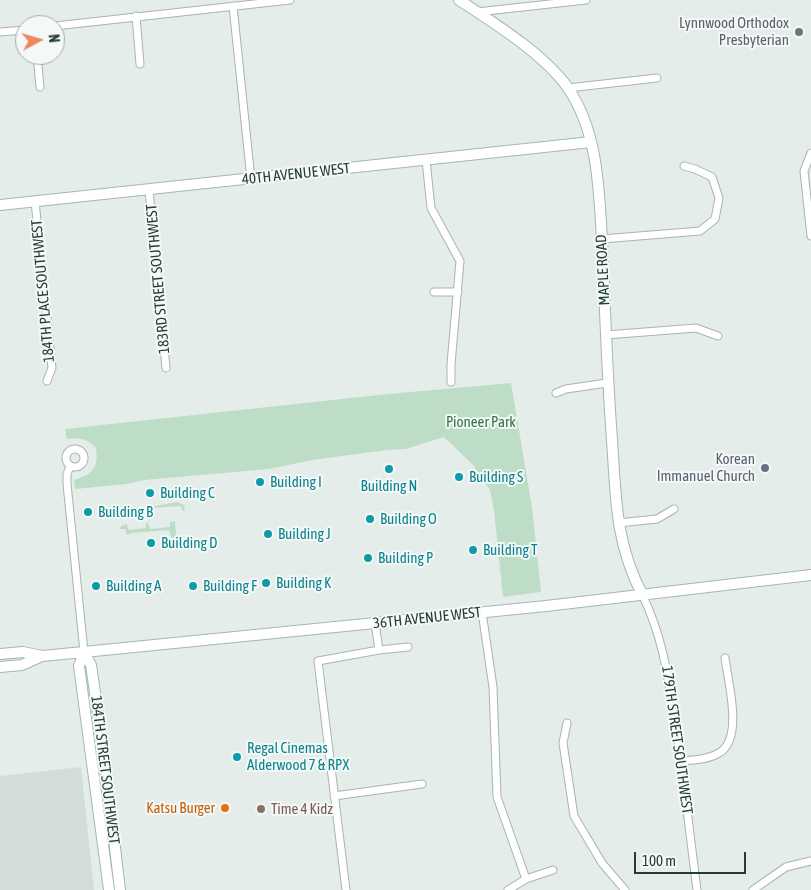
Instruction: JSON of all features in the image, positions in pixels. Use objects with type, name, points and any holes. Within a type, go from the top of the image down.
[{"type":"main road","name":"MAPLE ROAD","points":[[460,0],[533,53],[556,74],[568,88],[582,115],[591,142],[599,182],[608,383],[618,523],[625,555],[642,594]]},
{"type":"main road","name":"40TH AVENUE WEST","points":[[0,205],[591,142]]},
{"type":"main road","name":"36TH AVENUE WEST","points":[[0,654],[23,652],[42,656],[375,624],[811,575]]},
{"type":"main road","name":"184TH STREET SOUTHWEST","points":[[84,652],[79,666],[109,890]]},
{"type":"main road","name":"184TH STREET SOUTHWEST","points":[[84,652],[91,665],[120,890]]},
{"type":"main road","name":"36TH AVENUE WEST","points":[[0,667],[22,665],[42,656]]},
{"type":"main road","points":[[91,754],[99,771],[102,794],[109,801],[104,809],[111,868],[107,876]]},
{"type":"street","points":[[65,25],[290,0]]},
{"type":"street","points":[[477,12],[586,0]]},
{"type":"street","points":[[233,6],[251,179]]},
{"type":"street","points":[[136,16],[140,64]]},
{"type":"street","points":[[0,32],[15,31]]},
{"type":"street","points":[[38,65],[40,87]]},
{"type":"street","points":[[568,88],[657,78]]},
{"type":"street","points":[[811,153],[804,171],[811,236]]},
{"type":"street","points":[[426,160],[431,208],[460,261],[451,382]]},
{"type":"street","points":[[602,239],[700,231],[715,219],[719,198],[712,177],[684,166]]},
{"type":"street","name":"183RD STREET SOUTHWEST","points":[[149,190],[166,368]]},
{"type":"street","name":"184TH PLACE SOUTHWEST","points":[[35,201],[52,368],[47,381]]},
{"type":"street","points":[[434,292],[458,292]]},
{"type":"street","points":[[606,335],[696,328],[718,336]]},
{"type":"street","points":[[556,393],[566,389],[608,383]]},
{"type":"street","name":"184TH STREET SOUTHWEST","points":[[70,466],[67,474],[67,484],[84,652]]},
{"type":"street","points":[[618,523],[657,519],[674,509]]},
{"type":"street","name":"179TH STREET SOUTHWEST","points":[[642,594],[654,620],[665,654],[697,890]]},
{"type":"street","points":[[482,612],[493,687],[497,797],[526,879]]},
{"type":"street","points":[[375,624],[379,650]]},
{"type":"street","points":[[346,890],[318,661],[408,647]]},
{"type":"street","points":[[681,761],[711,757],[721,752],[732,734],[734,722],[725,658]]},
{"type":"street","points":[[567,723],[563,743],[574,816],[602,863],[625,890]]},
{"type":"street","points":[[334,796],[422,784]]},
{"type":"street","points":[[754,890],[786,867],[811,861]]},
{"type":"street","points":[[508,890],[526,879],[554,870]]},
{"type":"shaded area","points":[[81,767],[94,890],[0,890],[0,776]]},
{"type":"green space","name":"Pioneer Park","points":[[511,383],[532,507],[541,592],[503,597],[494,510],[490,490],[473,465],[444,437],[406,449],[312,460],[269,469],[144,480],[127,484],[75,489],[74,480],[93,470],[97,455],[96,448],[83,439],[67,439],[65,429],[388,394]]},
{"type":"green space","points":[[177,502],[184,505],[185,511],[183,511],[181,506],[126,510],[126,515],[124,516],[119,514],[118,508],[150,507]]},
{"type":"green space","points":[[175,521],[176,536],[173,542],[169,530],[131,533],[127,535],[125,529],[120,529],[121,526],[127,524],[128,530],[146,528],[146,523],[148,523],[150,529],[170,527],[170,522]]},
{"type":"place","name":"Lynnwood Orthodox Presbyterian","points":[[799,32]]},
{"type":"place","name":"Korean Immanuel Church","points":[[765,468]]},
{"type":"place","name":"Building N","points":[[389,469]]},
{"type":"place","name":"Building S","points":[[459,477]]},
{"type":"place","name":"Building I","points":[[260,482]]},
{"type":"place","name":"Building C","points":[[150,493]]},
{"type":"place","name":"Building B","points":[[88,512]]},
{"type":"place","name":"Building O","points":[[370,519]]},
{"type":"place","name":"Building J","points":[[268,534]]},
{"type":"place","name":"Building D","points":[[151,543]]},
{"type":"place","name":"Building T","points":[[473,550]]},
{"type":"place","name":"Building P","points":[[368,558]]},
{"type":"place","name":"Building K","points":[[266,583]]},
{"type":"place","name":"Building A","points":[[96,586]]},
{"type":"place","name":"Building F","points":[[193,586]]},
{"type":"place","name":"Regal Cinemas Alderwood 7 & RPX","points":[[237,757]]},
{"type":"place","name":"Katsu Burger","points":[[225,808]]},
{"type":"place","name":"Time 4 Kidz","points":[[261,809]]}]
